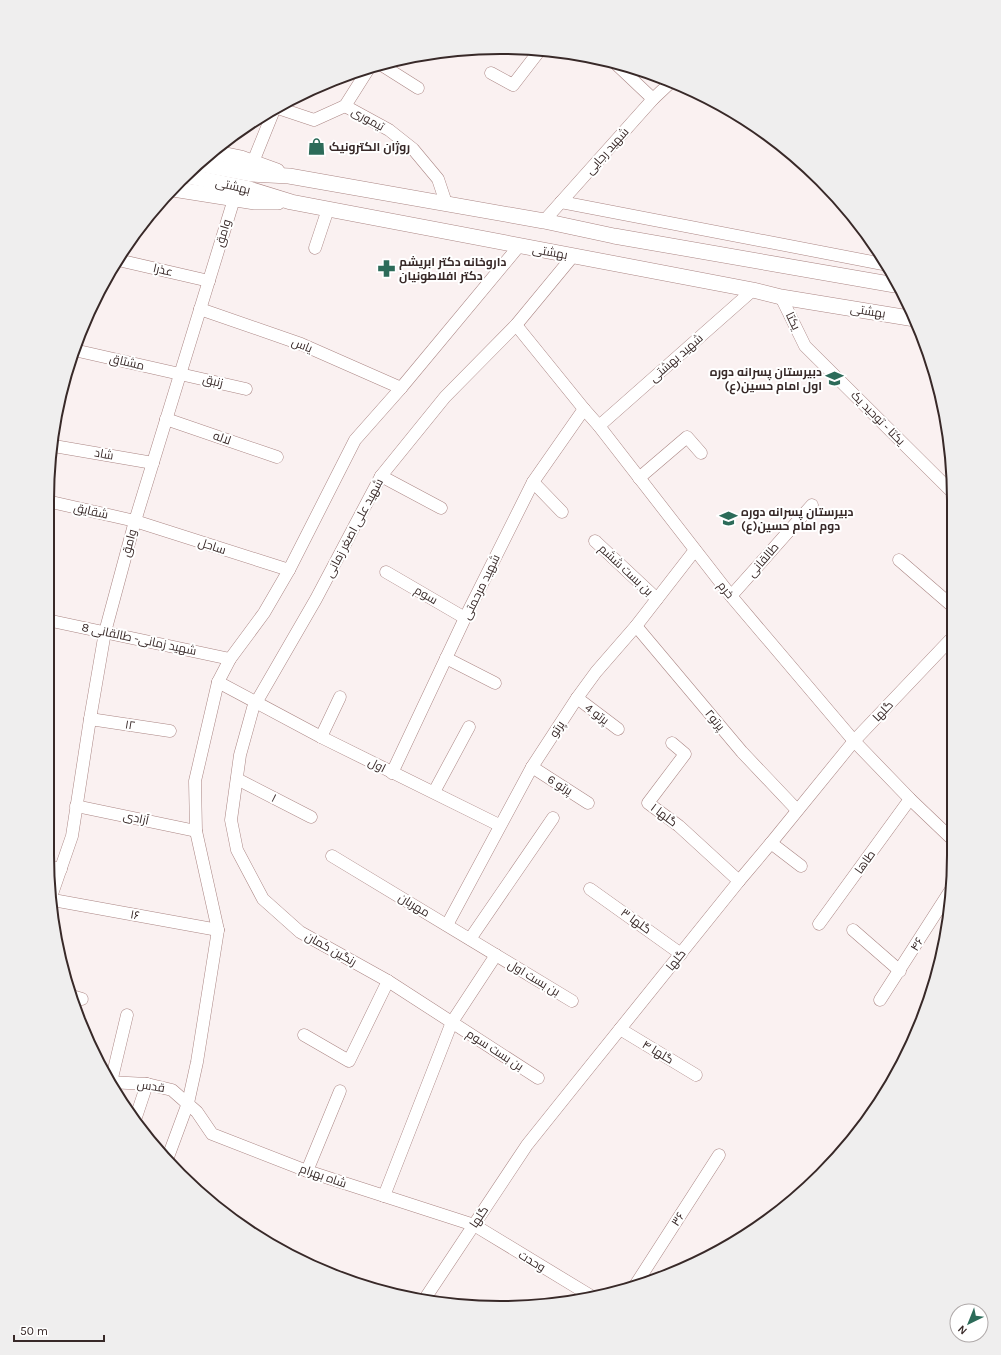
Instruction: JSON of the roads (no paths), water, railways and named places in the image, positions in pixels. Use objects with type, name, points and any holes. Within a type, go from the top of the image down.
[{"type":"main road","points":[[220,154],[241,158],[290,176]]},
{"type":"main road","name":"بهشتی","points":[[206,165],[251,174],[290,176],[544,221],[614,236],[891,284]]},
{"type":"main road","name":"بهشتی","points":[[193,177],[246,188],[290,202],[753,290],[781,297],[908,318]]},
{"type":"main road","points":[[180,190],[255,202],[290,202]]},
{"type":"street","points":[[491,73],[513,85],[536,56]]},
{"type":"street","points":[[387,69],[418,88]]},
{"type":"street","points":[[624,72],[653,99]]},
{"type":"street","name":"تیموری","points":[[364,76],[345,106],[388,130],[414,149],[438,179],[446,204]]},
{"type":"street","name":"شهید رجایی","points":[[544,221],[653,99],[666,86]]},
{"type":"street","points":[[284,110],[314,120],[345,106]]},
{"type":"street","points":[[253,162],[271,118]]},
{"type":"street","name":"وامق","points":[[55,885],[72,836],[105,632],[135,521],[234,199]]},
{"type":"street","points":[[561,202],[879,263]]},
{"type":"street","points":[[314,248],[328,209]]},
{"type":"street","points":[[169,1154],[188,1103],[197,1062],[218,930],[196,831],[195,781],[218,682],[230,659],[264,613],[289,570],[355,440],[401,388],[519,246]]},
{"type":"street","name":"شهید علی اصغر زمانی","points":[[237,850],[231,820],[240,755],[256,703],[316,599],[381,476],[445,397],[516,325],[572,256]]},
{"type":"street","name":"عذرا","points":[[123,261],[209,281]]},
{"type":"street","name":"شهید بهشتی","points":[[598,426],[753,290]]},
{"type":"street","name":"یکتا","points":[[781,297],[805,346]]},
{"type":"street","name":"یاس","points":[[200,309],[301,344],[401,388]]},
{"type":"street","name":"خرم","points":[[516,325],[598,426],[731,596],[854,741],[910,799],[947,830]]},
{"type":"street","name":"یکتا - توحید یک","points":[[805,346],[947,487]]},
{"type":"street","name":"مشتاق","points":[[80,351],[180,374]]},
{"type":"street","name":"زنبق","points":[[180,374],[246,389]]},
{"type":"street","name":"شهید مرحمتی","points":[[392,773],[465,618],[533,482],[584,409]]},
{"type":"street","name":"لاله","points":[[166,419],[277,457]]},
{"type":"street","points":[[639,478],[687,437],[701,453]]},
{"type":"street","name":"شاد","points":[[58,447],[153,463]]},
{"type":"street","points":[[381,476],[441,508]]},
{"type":"street","points":[[533,482],[562,512]]},
{"type":"street","name":"شقایق","points":[[54,503],[135,521]]},
{"type":"street","name":"طالقانی","points":[[731,596],[812,505]]},
{"type":"street","name":"ساحل","points":[[135,521],[289,570]]},
{"type":"street","name":"بن بست ششم","points":[[595,541],[657,599]]},
{"type":"street","name":"پرتو","points":[[446,925],[499,825],[532,767],[577,698],[596,672],[636,626],[695,550]]},
{"type":"street","points":[[899,560],[947,602]]},
{"type":"street","name":"سوم","points":[[386,572],[465,618]]},
{"type":"street","name":"شهید زمانی- طالقانی 8","points":[[54,623],[105,632],[230,659]]},
{"type":"street","name":"پرتو۲","points":[[636,626],[742,752],[797,810]]},
{"type":"street","name":"گلها","points":[[428,1295],[528,1145],[620,1029],[854,741],[947,643]]},
{"type":"street","points":[[446,658],[495,683]]},
{"type":"street","name":"اول","points":[[218,682],[392,773],[434,792],[499,825]]},
{"type":"street","points":[[321,736],[340,697]]},
{"type":"street","name":"پرتو 4","points":[[577,698],[618,729]]},
{"type":"street","name":"۱۲","points":[[90,719],[170,731]]},
{"type":"street","points":[[434,792],[469,727]]},
{"type":"street","name":"گلها ۱","points":[[672,743],[685,754],[648,803],[679,826],[739,881]]},
{"type":"street","name":"پرتو 6","points":[[532,767],[588,803]]},
{"type":"street","name":"۱","points":[[237,779],[311,817]]},
{"type":"street","name":"طاها","points":[[819,924],[910,799]]},
{"type":"street","name":"آزادی","points":[[76,806],[196,831]]},
{"type":"street","points":[[470,939],[553,818]]},
{"type":"street","points":[[771,843],[801,866]]},
{"type":"street","name":"رنگین کمان","points":[[237,850],[263,899],[300,932],[388,981],[452,1022]]},
{"type":"street","name":"مهربان","points":[[332,856],[496,955]]},
{"type":"street","points":[[54,867],[61,869]]},
{"type":"street","name":"گلها ۳","points":[[590,889],[681,954]]},
{"type":"street","name":"۴۶","points":[[880,1000],[944,900]]},
{"type":"street","name":"۱۶","points":[[57,901],[218,930]]},
{"type":"street","points":[[853,930],[900,971]]},
{"type":"street","points":[[384,1196],[452,1022],[496,955]]},
{"type":"street","name":"بن بست اول","points":[[496,955],[572,1001]]},
{"type":"street","points":[[304,1035],[349,1061],[388,981]]},
{"type":"street","points":[[112,1074],[128,1015]]},
{"type":"street","name":"بن بست سوم","points":[[452,1022],[538,1078]]},
{"type":"street","name":"گلها ۴","points":[[620,1029],[696,1075]]},
{"type":"street","name":"قدس","points":[[117,1082],[147,1084],[172,1090],[188,1103]]},
{"type":"street","points":[[137,1114],[147,1084]]},
{"type":"street","points":[[307,1171],[340,1092]]},
{"type":"street","name":"شاه بهرام","points":[[188,1103],[197,1112],[212,1134],[307,1171],[474,1225]]},
{"type":"street","name":"۳۶","points":[[640,1278],[719,1155]]},
{"type":"street","name":"وحدت","points":[[474,1225],[585,1292]]},
{"type":"place","name":"روژان الکترونیک","points":[[316,147]]},
{"type":"place","name":"داروخانه دکتر ابریشم دکتر افلاطونیان","points":[[386,269]]},
{"type":"place","name":"دبیرستان پسرانه دوره اول امام حسین(ع)","points":[[835,379]]},
{"type":"place","name":"دبیرستان پسرانه دوره دوم امام حسین(ع)","points":[[728,519]]}]
